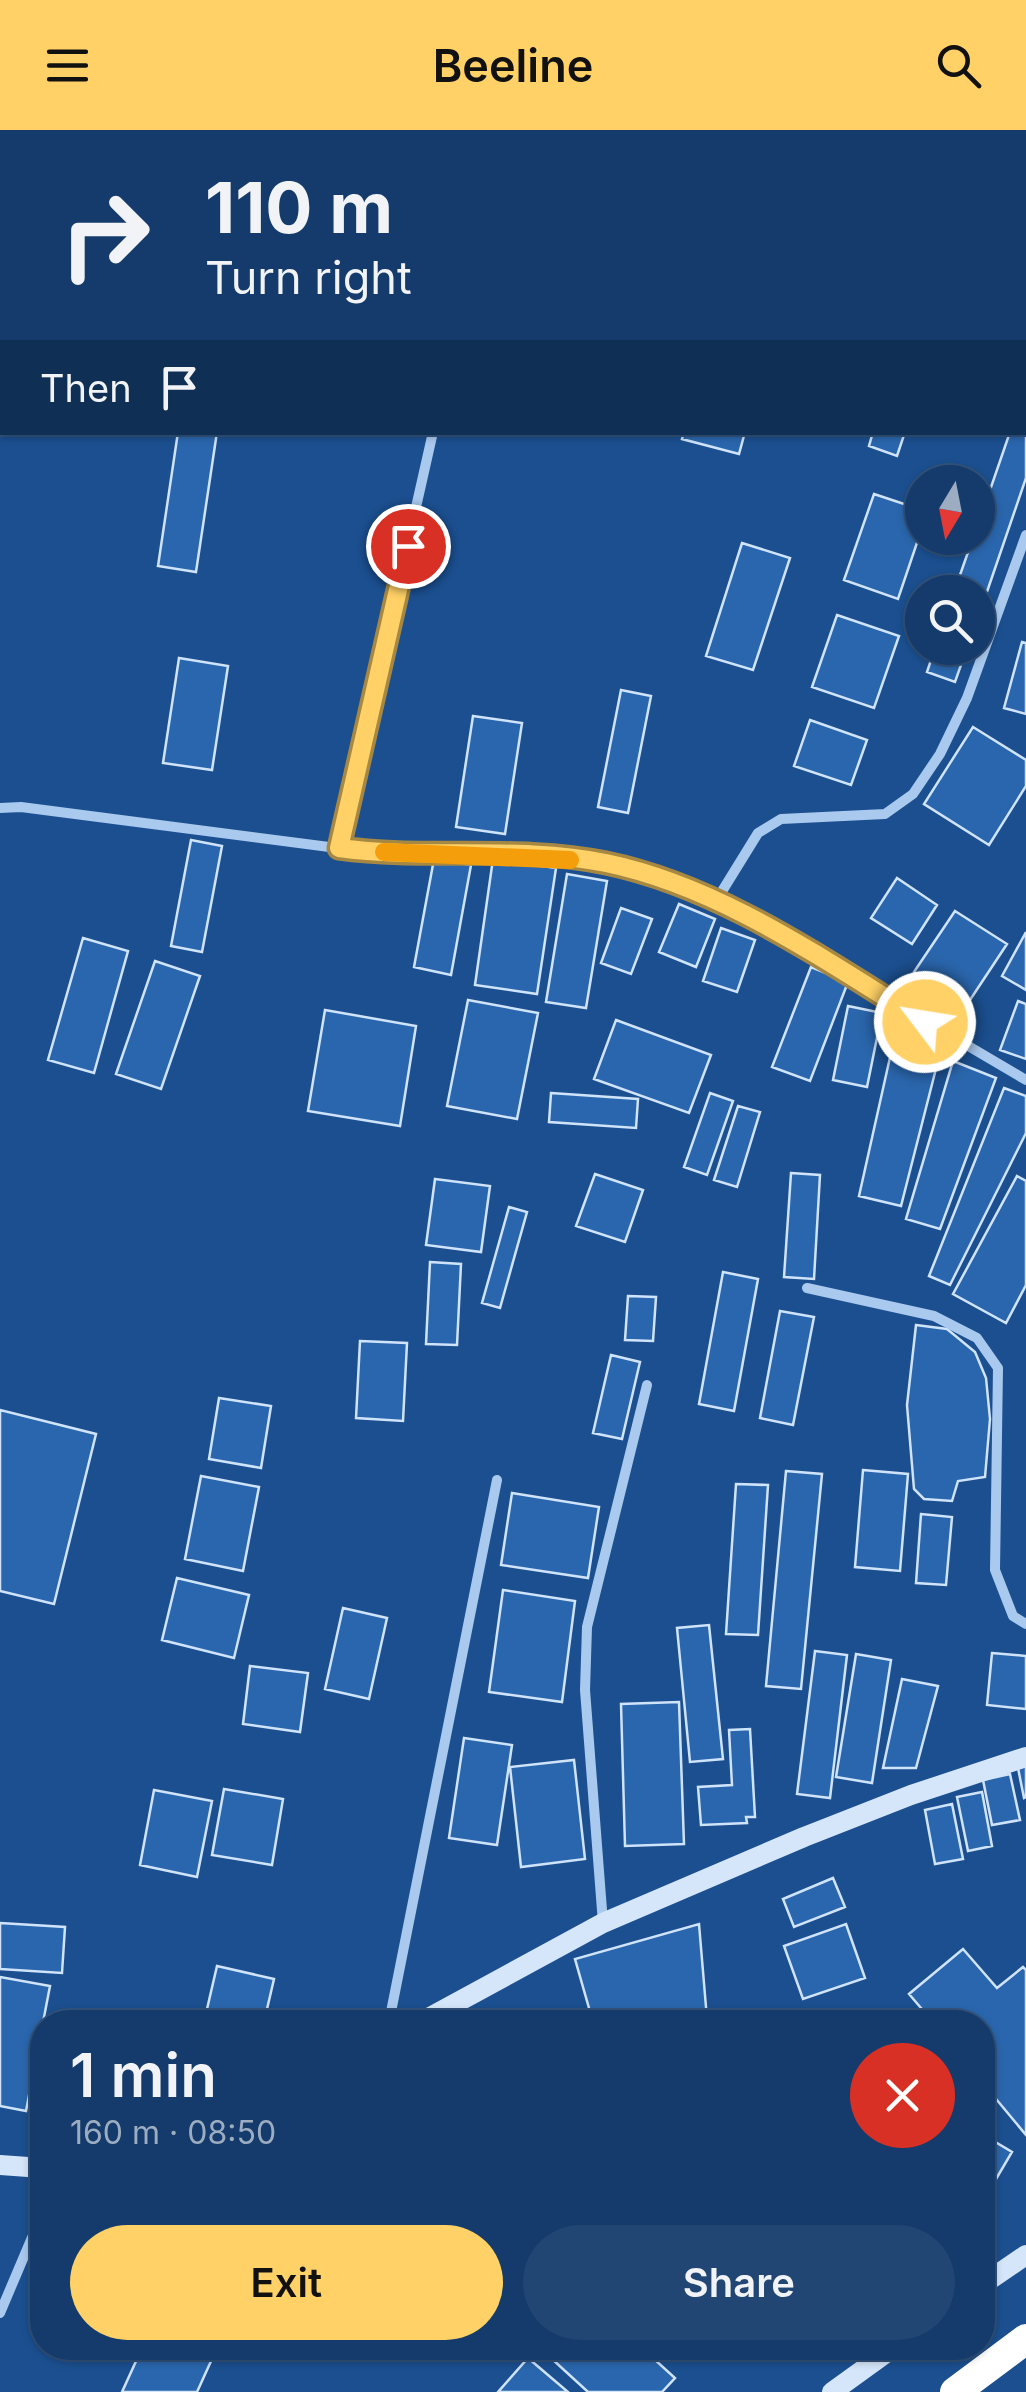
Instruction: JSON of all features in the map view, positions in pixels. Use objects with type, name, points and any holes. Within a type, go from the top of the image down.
[{"type":"highway","points":[[956,2392],[1026,2339]]},
{"type":"street","points":[[339,848],[432,435]]},
{"type":"street","points":[[716,901],[758,832],[782,819],[885,814],[913,794],[940,754],[966,698],[1026,535]]},
{"type":"street","points":[[0,808],[21,806],[339,848],[604,863],[688,887],[716,901],[1026,1080]]},
{"type":"street","points":[[807,1288],[934,1316],[977,1338],[998,1368],[995,1570],[1013,1616],[1026,1624]]},
{"type":"street","points":[[603,1923],[589,1767],[587,1626],[648,1386]]},
{"type":"street","points":[[392,2010],[497,1480]]},
{"type":"street","points":[[442,2010],[603,1923],[911,1795],[1026,1758]]},
{"type":"street","points":[[0,2165],[30,2167]]},
{"type":"street","points":[[0,2313],[30,2242]]},
{"type":"street","points":[[995,2276],[1026,2254]]},
{"type":"street","points":[[832,2392],[876,2360]]},
{"type":"building","points":[[178,435],[217,435],[196,572],[158,566]]},
{"type":"building","points":[[683,435],[744,435],[739,454],[682,439]]},
{"type":"building","points":[[872,435],[904,435],[897,456],[869,446]]},
{"type":"building","points":[[1009,435],[1026,435],[1026,478],[993,575],[960,575],[967,555],[995,555],[995,476]]},
{"type":"building","points":[[874,494],[905,504],[905,555],[913,555],[898,599],[844,580]]},
{"type":"building","points":[[742,543],[790,558],[753,670],[706,656]]},
{"type":"building","points":[[837,615],[899,636],[874,708],[812,687]]},
{"type":"building","points":[[1022,642],[1026,643],[1026,714],[1004,708]]},
{"type":"building","points":[[179,658],[228,666],[212,770],[163,763]]},
{"type":"building","points":[[929,665],[961,665],[955,682],[927,672]]},
{"type":"building","points":[[621,690],[651,696],[628,813],[598,807]]},
{"type":"building","points":[[473,716],[522,723],[505,834],[456,827]]},
{"type":"building","points":[[810,720],[867,740],[851,785],[794,766]]},
{"type":"building","points":[[973,727],[1026,760],[1026,786],[989,845],[924,804]]},
{"type":"building","points":[[191,840],[222,846],[202,952],[171,946]]},
{"type":"building","points":[[434,859],[471,865],[451,975],[414,967]]},
{"type":"building","points":[[493,859],[556,868],[537,994],[475,985]]},
{"type":"building","points":[[567,874],[607,881],[586,1008],[546,1002]]},
{"type":"building","points":[[897,878],[937,905],[912,944],[871,918]]},
{"type":"building","points":[[679,904],[715,919],[696,967],[659,952]]},
{"type":"building","points":[[621,908],[652,919],[631,974],[601,963]]},
{"type":"building","points":[[955,911],[1007,944],[966,1006],[914,972]]},
{"type":"building","points":[[721,928],[755,940],[737,992],[703,981]]},
{"type":"building","points":[[1026,932],[1026,990],[1002,976]]},
{"type":"building","points":[[83,938],[128,951],[94,1073],[48,1060]]},
{"type":"building","points":[[155,961],[200,976],[161,1089],[116,1074]]},
{"type":"building","points":[[811,967],[848,982],[810,1081],[772,1067]]},
{"type":"building","points":[[468,1000],[538,1013],[517,1119],[447,1106]]},
{"type":"building","points":[[1018,1001],[1026,1004],[1026,1059],[1000,1050]]},
{"type":"building","points":[[848,1006],[882,1013],[867,1087],[833,1080]]},
{"type":"building","points":[[325,1010],[416,1026],[400,1126],[308,1111]]},
{"type":"building","points":[[616,1020],[711,1055],[689,1113],[594,1079]]},
{"type":"building","points":[[897,1026],[941,1049],[901,1206],[859,1196]]},
{"type":"building","points":[[953,1061],[996,1078],[940,1229],[906,1219]]},
{"type":"building","points":[[1004,1088],[1026,1096],[1026,1133],[950,1285],[929,1276]]},
{"type":"building","points":[[551,1093],[638,1099],[636,1128],[549,1122]]},
{"type":"building","points":[[710,1093],[733,1101],[707,1175],[684,1167]]},
{"type":"building","points":[[738,1106],[760,1112],[737,1187],[714,1180]]},
{"type":"building","points":[[791,1173],[820,1175],[814,1279],[784,1277]]},
{"type":"building","points":[[595,1174],[643,1190],[625,1242],[576,1226]]},
{"type":"building","points":[[1017,1176],[1026,1181],[1026,1285],[1006,1323],[953,1294]]},
{"type":"building","points":[[435,1179],[490,1186],[481,1252],[426,1245]]},
{"type":"building","points":[[509,1207],[527,1212],[500,1308],[482,1303]]},
{"type":"building","points":[[430,1262],[461,1264],[457,1345],[426,1344]]},
{"type":"building","points":[[723,1272],[758,1279],[734,1411],[699,1404]]},
{"type":"building","points":[[628,1296],[656,1297],[653,1341],[625,1340]]},
{"type":"building","points":[[780,1311],[814,1317],[793,1425],[760,1418]]},
{"type":"building","points":[[916,1325],[947,1329],[975,1352],[986,1378],[990,1419],[985,1477],[958,1481],[952,1501],[924,1499],[914,1489],[907,1405]]},
{"type":"building","points":[[360,1341],[407,1343],[403,1421],[356,1418]]},
{"type":"building","points":[[611,1355],[640,1362],[622,1439],[593,1433]]},
{"type":"building","points":[[219,1398],[271,1406],[261,1468],[209,1459]]},
{"type":"building","points":[[0,1410],[96,1434],[54,1604],[0,1591]]},
{"type":"building","points":[[863,1470],[908,1474],[900,1571],[855,1567]]},
{"type":"building","points":[[786,1471],[822,1474],[801,1689],[766,1686]]},
{"type":"building","points":[[201,1476],[259,1487],[243,1571],[185,1559]]},
{"type":"building","points":[[736,1484],[768,1485],[758,1635],[726,1634]]},
{"type":"building","points":[[512,1493],[599,1507],[588,1578],[501,1565]]},
{"type":"building","points":[[921,1514],[952,1517],[946,1585],[916,1583]]},
{"type":"building","points":[[177,1578],[249,1595],[234,1658],[162,1640]]},
{"type":"building","points":[[503,1590],[575,1601],[562,1702],[489,1692]]},
{"type":"building","points":[[343,1608],[387,1618],[369,1699],[325,1689]]},
{"type":"building","points":[[709,1625],[723,1759],[690,1762],[677,1628]]},
{"type":"building","points":[[815,1651],[847,1655],[830,1798],[797,1794]]},
{"type":"building","points":[[992,1653],[1026,1656],[1026,1709],[987,1705]]},
{"type":"building","points":[[856,1654],[891,1660],[872,1783],[836,1777]]},
{"type":"building","points":[[250,1666],[308,1673],[300,1732],[243,1724]]},
{"type":"building","points":[[902,1679],[938,1686],[916,1768],[883,1768]]},
{"type":"building","points":[[679,1702],[684,1844],[625,1846],[621,1704]]},
{"type":"building","points":[[750,1729],[755,1817],[746,1817],[747,1823],[701,1825],[698,1787],[732,1785],[729,1730]]},
{"type":"building","points":[[464,1738],[512,1745],[497,1845],[449,1838]]},
{"type":"building","points":[[574,1760],[585,1859],[521,1867],[510,1767]]},
{"type":"building","points":[[1026,1766],[1026,1797],[1024,1798],[1018,1768]]},
{"type":"building","points":[[1010,1774],[1020,1820],[992,1825],[983,1780]]},
{"type":"building","points":[[224,1789],[283,1799],[272,1865],[212,1855]]},
{"type":"building","points":[[154,1790],[212,1801],[197,1877],[140,1865]]},
{"type":"building","points":[[982,1792],[992,1846],[968,1851],[957,1797]]},
{"type":"building","points":[[952,1804],[963,1859],[935,1864],[925,1810]]},
{"type":"building","points":[[833,1878],[845,1907],[794,1927],[783,1899]]},
{"type":"building","points":[[0,1923],[65,1927],[62,1973],[0,1969]]},
{"type":"building","points":[[699,1924],[706,2010],[590,2010],[575,1959]]},
{"type":"building","points":[[846,1924],[865,1978],[803,1999],[784,1946]]},
{"type":"building","points":[[963,1949],[997,1988],[1023,1967],[1026,1970],[1026,2135],[995,2098],[995,2010],[923,2010],[909,1994]]},
{"type":"building","points":[[217,1966],[274,1979],[267,2010],[207,2010]]},
{"type":"building","points":[[0,1977],[50,1986],[45,2010],[30,2010],[30,2090],[26,2111],[0,2106]]},
{"type":"building","points":[[995,2142],[1012,2152],[995,2181]]},
{"type":"building","points":[[137,2360],[212,2360],[197,2392],[122,2392]]},
{"type":"building","points":[[530,2360],[568,2392],[498,2392]]},
{"type":"building","points":[[553,2360],[655,2360],[675,2378],[662,2392],[588,2392]]},
{"type":"slow traffic","points":[[384,852],[570,860]]},
{"type":"route","points":[[408,546],[339,848],[604,863],[688,887],[790,941],[925,1022]]}]
